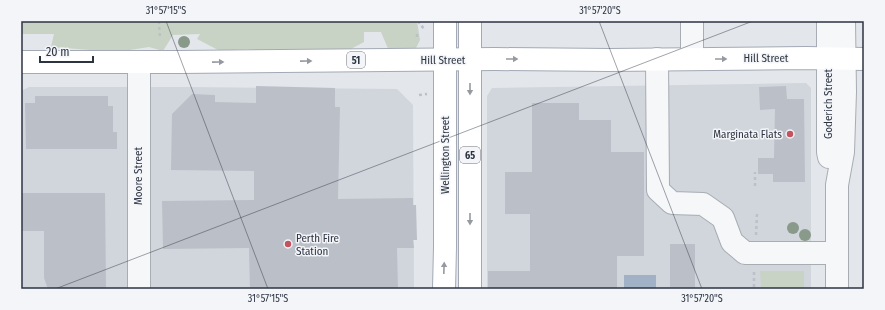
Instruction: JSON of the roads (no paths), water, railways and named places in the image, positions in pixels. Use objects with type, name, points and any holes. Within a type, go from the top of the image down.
[{"type":"main road","name":"Wellington Street","points":[[444,289],[445,21]]},
{"type":"main road","name":"65","points":[[470,21],[470,289]]},
{"type":"main road","name":"Hill Street","points":[[21,62],[845,59]]},
{"type":"street","points":[[692,21],[692,59]]},
{"type":"street","name":"Goderich Street","points":[[828,21],[845,59]]},
{"type":"street","name":"Goderich Street","points":[[837,289],[837,185],[828,152],[845,59],[844,21]]},
{"type":"street","points":[[657,59],[658,190],[672,203],[703,204],[723,218],[732,242],[745,253],[837,253]]},
{"type":"street","name":"Moore Street","points":[[139,62],[139,289]]},
{"type":"water","points":[[624,275],[656,275],[656,289],[624,289]]},
{"type":"place","name":"Marginata Flats","points":[[790,134]]},
{"type":"place","name":"Perth Fire Station","points":[[288,244]]}]
